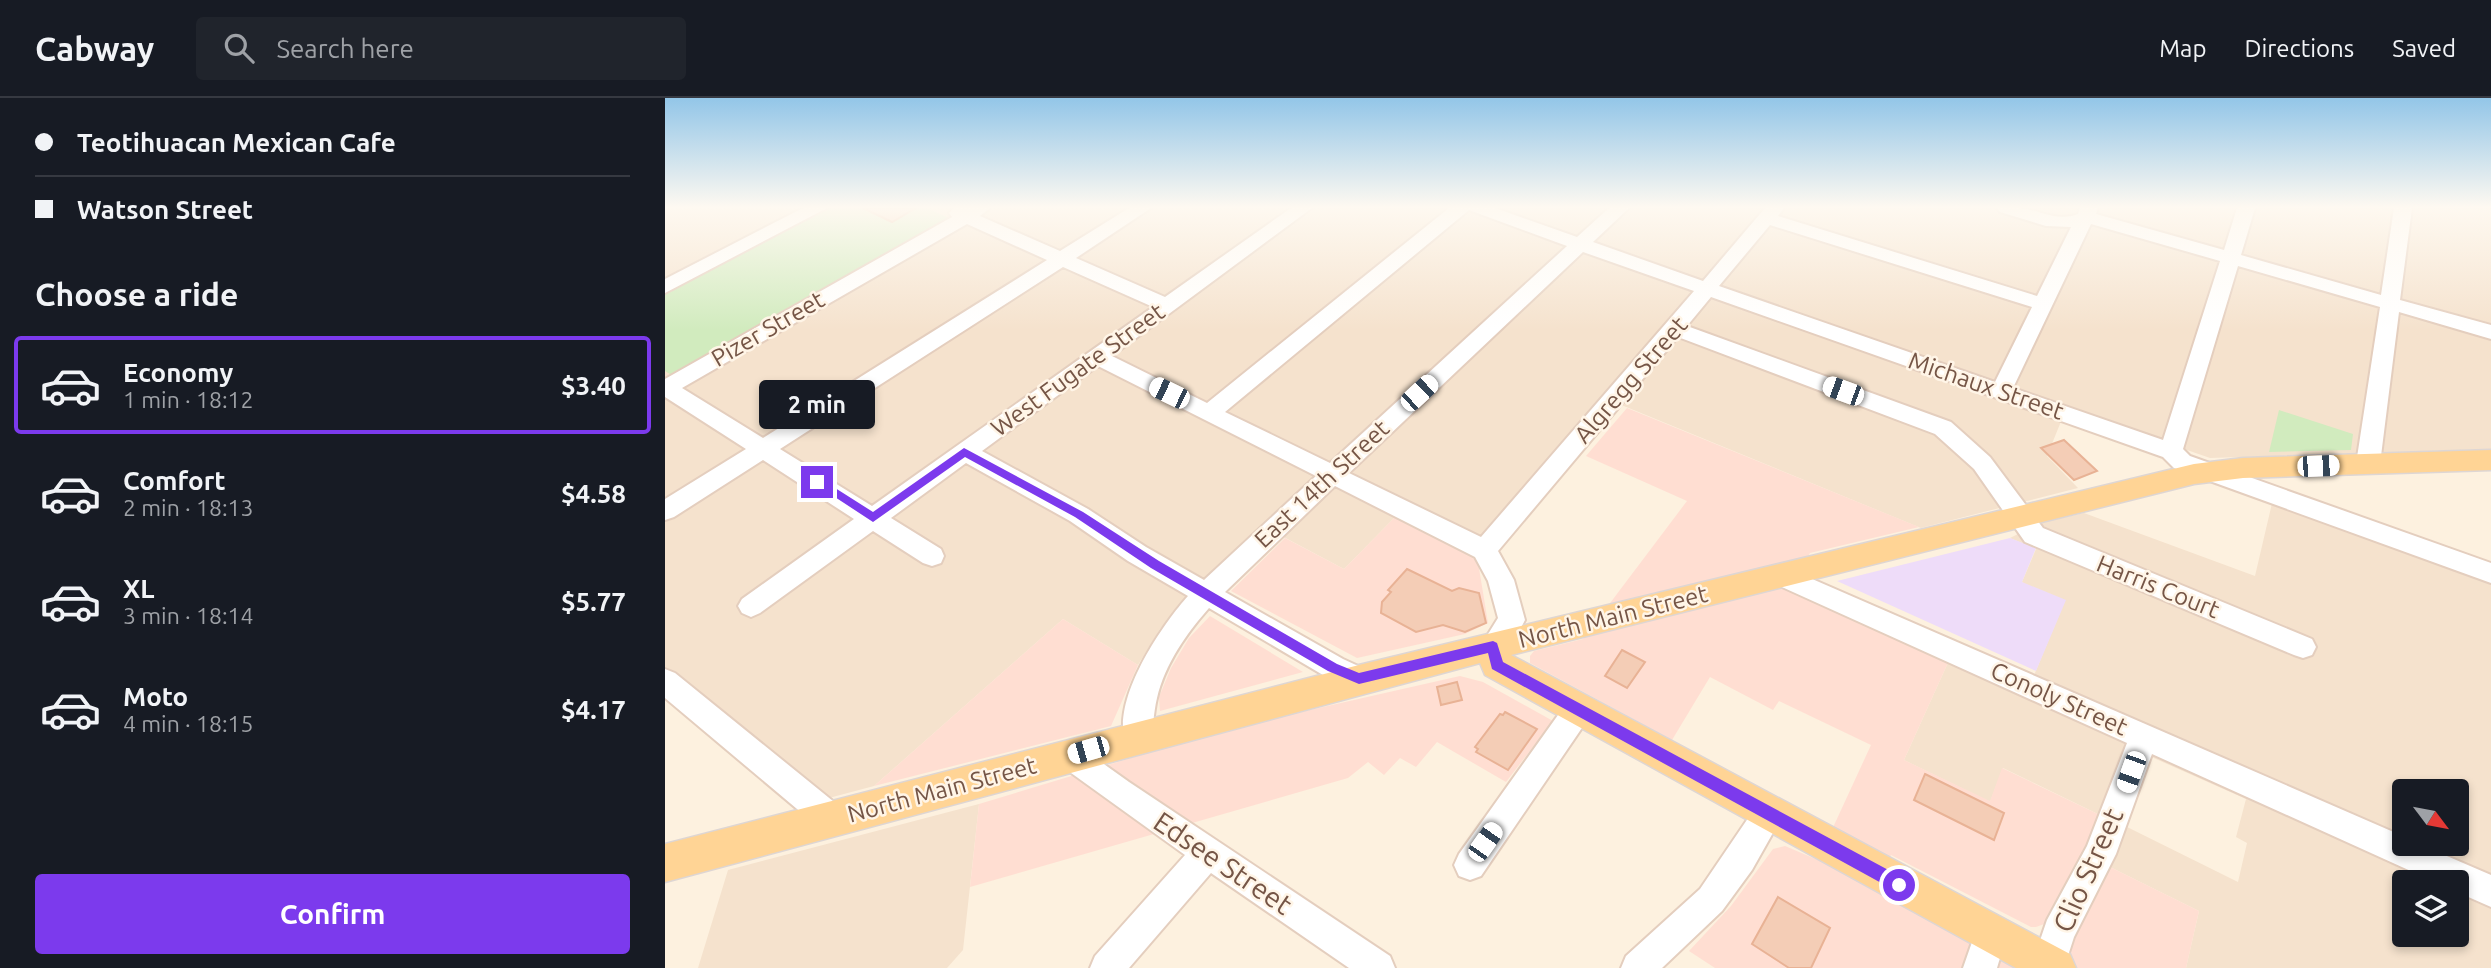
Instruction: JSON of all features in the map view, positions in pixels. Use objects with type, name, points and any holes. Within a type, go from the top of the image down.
[{"type":"main road","name":"North Main Street","points":[[665,863],[1359,679],[2208,471],[2491,460]]},
{"type":"main road","points":[[1493,647],[1497,665],[1768,815],[1986,951],[2052,966]]},
{"type":"street","points":[[665,287],[739,249]]},
{"type":"street","name":"Pizer Street","points":[[665,388],[911,249]]},
{"type":"street","points":[[1042,249],[1168,306]]},
{"type":"street","points":[[665,511],[1078,249]]},
{"type":"street","name":"West Fugate Street","points":[[751,607],[1247,249]]},
{"type":"street","points":[[1209,413],[1411,249]]},
{"type":"street","name":"East 14th Street","points":[[1137,737],[1137,716],[1145,687],[1156,663],[1175,631],[1206,594],[1513,305],[1578,249]]},
{"type":"street","name":"Michaux Street","points":[[1592,249],[2171,451],[2182,462],[2491,573]]},
{"type":"street","name":"Algregg Street","points":[[1484,550],[1677,328],[1742,249]]},
{"type":"street","points":[[1877,249],[2042,304]]},
{"type":"street","points":[[2001,391],[2069,249]]},
{"type":"street","points":[[2202,249],[2491,332]]},
{"type":"street","points":[[2171,451],[2234,249]]},
{"type":"street","points":[[2368,464],[2398,249]]},
{"type":"street","name":"Harris Court","points":[[1677,328],[1943,428],[1968,449],[2034,535],[2042,540],[2303,647]]},
{"type":"street","points":[[1097,357],[1484,550],[1501,580],[1512,620],[1493,647]]},
{"type":"street","points":[[665,388],[765,448],[932,556]]},
{"type":"street","points":[[964,452],[1079,514],[1136,554],[1333,667],[1359,679]]},
{"type":"street","name":"Conoly Street","points":[[1780,575],[2491,891]]},
{"type":"street","points":[[665,681],[833,820]]},
{"type":"street","points":[[1469,865],[1578,710]]},
{"type":"street","name":"Clio Street","points":[[2052,966],[2059,932],[2100,854],[2144,737]]},
{"type":"street","name":"Edsee Street","points":[[1070,756],[1378,968]]},
{"type":"street","points":[[1638,968],[1711,900],[1735,869],[1768,815]]},
{"type":"street","points":[[1107,968],[1208,853]]},
{"type":"shaded area","points":[[665,249],[1576,249],[2062,419],[2047,456],[2078,488],[1921,528],[1619,404],[1498,549],[1397,515],[1344,569],[1265,527],[1187,597],[1160,629],[1138,665],[1063,619],[874,786],[795,807],[665,699]]},
{"type":"shaded area","points":[[1609,249],[2491,249],[2491,449],[2210,458]]},
{"type":"shaded area","points":[[1627,408],[1919,527],[1810,553],[1791,585],[1951,656],[1904,760],[1990,801],[2002,768],[2104,817],[2047,923],[2036,927],[2031,927],[1891,855],[1876,889],[2020,968],[1715,968],[1689,951],[1731,906],[1773,849],[1785,846],[1818,860],[1871,745],[1779,701],[1773,710],[1710,677],[1672,740],[1530,663],[1530,656],[1534,651],[1583,639],[1687,501],[1586,456]]},
{"type":"shaded area","points":[[2273,499],[2491,578],[2491,968],[2186,968],[2199,911],[2104,864],[2119,823],[2238,882],[2247,843],[2236,837],[2246,799],[2129,747],[2104,817],[2003,768],[1990,802],[1904,760],[1951,656],[2028,690],[2058,617],[2022,582],[2036,549],[2010,538],[2040,523],[2084,513],[2255,576]]},
{"type":"shaded area","points":[[1397,515],[1477,556],[1488,623],[1465,634],[1357,658],[1231,591],[1285,538],[1344,569]]},
{"type":"shaded area","points":[[2010,538],[2036,548],[2022,582],[2066,600],[2036,671],[1837,581]]},
{"type":"shaded area","points":[[1210,616],[1303,672],[1160,711],[1159,697],[1171,668],[1189,638]]},
{"type":"shaded area","points":[[1063,619],[1138,665],[1111,726],[874,786]]},
{"type":"shaded area","points":[[1460,676],[1483,682],[1553,721],[1506,782],[1437,742],[1416,767],[1400,758],[1384,775],[1368,762],[1348,778],[970,887],[979,804],[1230,728]]},
{"type":"shaded area","points":[[979,804],[963,950],[947,968],[698,968],[728,870]]},
{"type":"shaded area","points":[[2104,864],[2199,911],[2186,968],[2059,968]]},
{"type":"green space","points":[[750,249],[899,249],[673,376],[665,371],[665,293]]},
{"type":"green space","points":[[2279,410],[2353,434],[2351,450],[2269,452]]},
{"type":"building","points":[[2064,440],[2097,471],[2074,480],[2041,448]]},
{"type":"building","points":[[1407,569],[1452,591],[1459,588],[1479,593],[1486,623],[1465,632],[1443,625],[1416,632],[1381,613],[1382,602],[1391,592],[1388,590]]},
{"type":"building","points":[[1622,650],[1645,662],[1627,688],[1605,676]]},
{"type":"building","points":[[1457,682],[1462,700],[1441,705],[1437,687]]},
{"type":"building","points":[[1505,712],[1537,729],[1508,770],[1476,752],[1478,749],[1475,747],[1500,714]]},
{"type":"building","points":[[1925,774],[2004,813],[1994,840],[1914,800]]},
{"type":"building","points":[[1778,897],[1830,928],[1811,968],[1789,968],[1752,944]]},
{"type":"route","points":[[817,482],[873,518],[964,452],[1079,514],[1136,554],[1333,667],[1359,679],[1493,647],[1497,665],[1899,885]]}]
